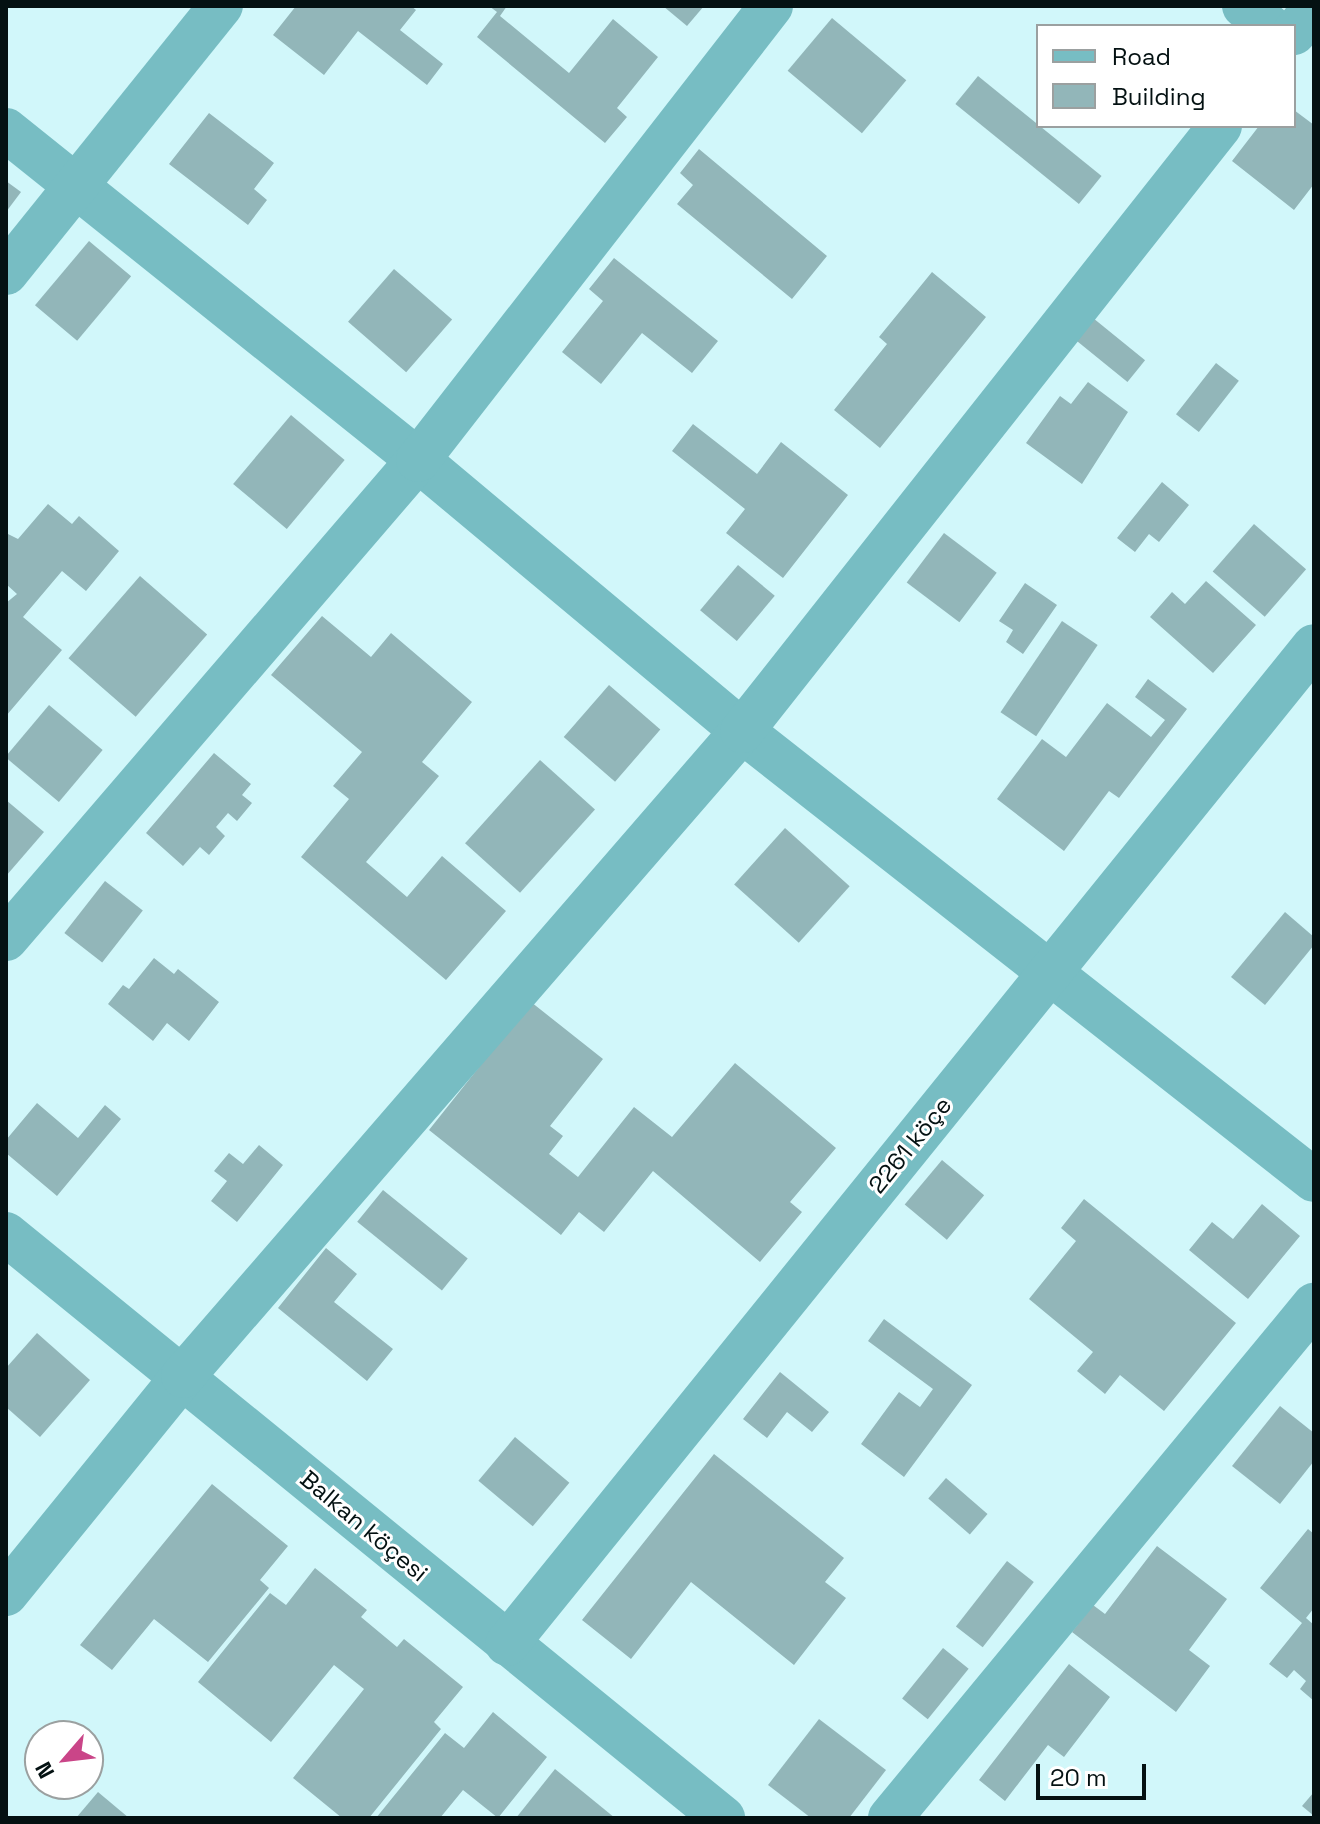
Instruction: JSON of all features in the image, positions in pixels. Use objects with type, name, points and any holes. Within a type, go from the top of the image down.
[{"type":"street","points":[[6,273],[74,184],[221,6]]},
{"type":"street","points":[[6,939],[418,460],[771,6]]},
{"type":"street","points":[[1244,6],[1266,24]]},
{"type":"street","points":[[1296,30],[1314,8]]},
{"type":"street","points":[[1296,48],[1314,62]]},
{"type":"street","points":[[6,1594],[183,1376],[742,731],[1218,128]]},
{"type":"street","points":[[6,130],[418,460],[742,731],[1052,970],[1314,1180]]},
{"type":"street","name":"2261 köçe","points":[[507,1644],[1314,646]]},
{"type":"street","name":"Balkan köçesi","points":[[6,1234],[723,1818]]},
{"type":"street","points":[[890,1818],[1314,1305]]},
{"type":"building","points":[[296,6],[411,6],[416,10],[400,30],[443,64],[427,85],[358,31],[324,75],[273,35]]},
{"type":"building","points":[[489,6],[507,6],[500,16],[569,73],[613,19],[658,57],[617,108],[627,117],[605,143],[477,37],[497,12]]},
{"type":"building","points":[[663,6],[704,6],[687,26]]},
{"type":"building","points":[[832,18],[906,80],[862,133],[788,71]]},
{"type":"building","points":[[978,76],[1036,123],[1036,128],[1042,128],[1102,176],[1079,204],[955,104]]},
{"type":"building","points":[[1296,112],[1314,125],[1314,184],[1294,210],[1232,161],[1257,128],[1296,128]]},
{"type":"building","points":[[209,113],[274,163],[254,189],[267,200],[248,225],[169,164]]},
{"type":"building","points":[[699,149],[827,256],[792,299],[677,204],[693,185],[680,173]]},
{"type":"building","points":[[6,181],[21,192],[6,212]]},
{"type":"building","points":[[89,241],[131,276],[77,341],[35,305]]},
{"type":"building","points":[[614,258],[718,341],[692,373],[642,333],[601,384],[562,352],[603,301],[589,289]]},
{"type":"building","points":[[394,269],[452,320],[406,372],[348,322]]},
{"type":"building","points":[[932,272],[986,317],[880,448],[834,410],[887,344],[879,337]]},
{"type":"building","points":[[1093,318],[1145,360],[1127,382],[1075,340]]},
{"type":"building","points":[[1216,363],[1239,381],[1199,432],[1176,414]]},
{"type":"building","points":[[1088,382],[1128,412],[1082,484],[1026,443],[1060,396],[1071,404]]},
{"type":"building","points":[[291,415],[345,460],[287,529],[233,484]]},
{"type":"building","points":[[693,424],[757,474],[781,442],[848,495],[783,578],[726,533],[745,509],[672,451]]},
{"type":"building","points":[[1162,482],[1189,505],[1159,542],[1149,534],[1135,552],[1117,538]]},
{"type":"building","points":[[48,504],[72,524],[79,516],[119,551],[86,591],[62,571],[23,617],[62,650],[6,716],[6,603],[17,594],[6,584],[6,533],[18,539]]},
{"type":"building","points":[[1254,524],[1306,569],[1265,617],[1213,572]]},
{"type":"building","points":[[944,533],[997,573],[959,622],[907,583]]},
{"type":"building","points":[[738,565],[775,596],[737,641],[700,610]]},
{"type":"building","points":[[140,576],[207,634],[136,717],[68,658]]},
{"type":"building","points":[[1206,581],[1256,625],[1213,673],[1150,617],[1172,592],[1185,604]]},
{"type":"building","points":[[1025,583],[1057,605],[1023,654],[1006,642],[1013,630],[999,621]]},
{"type":"building","points":[[322,616],[371,657],[391,633],[472,702],[422,762],[439,776],[366,862],[407,897],[442,856],[506,911],[446,980],[301,857],[349,799],[333,786],[362,752],[271,675]]},
{"type":"building","points":[[1062,621],[1098,645],[1036,736],[1000,712]]},
{"type":"building","points":[[1148,679],[1187,709],[1119,798],[1109,791],[1064,851],[997,799],[1042,739],[1066,757],[1107,703],[1151,737],[1165,720],[1135,697]]},
{"type":"building","points":[[609,685],[660,730],[615,782],[564,737]]},
{"type":"building","points":[[49,705],[103,750],[59,802],[6,758]]},
{"type":"building","points":[[214,753],[251,784],[242,795],[252,803],[237,821],[228,813],[216,827],[225,836],[209,855],[200,847],[183,866],[146,833]]},
{"type":"building","points":[[540,760],[595,810],[520,893],[465,843]]},
{"type":"building","points":[[6,800],[44,832],[6,876]]},
{"type":"building","points":[[785,828],[850,886],[799,943],[734,884]]},
{"type":"building","points":[[105,881],[143,911],[102,963],[64,933]]},
{"type":"building","points":[[1285,912],[1314,937],[1314,945],[1265,1005],[1231,977]]},
{"type":"building","points":[[154,958],[174,974],[178,969],[219,1002],[189,1041],[167,1023],[153,1041],[108,1004],[123,985],[129,989]]},
{"type":"building","points":[[531,1002],[603,1059],[550,1126],[563,1136],[549,1154],[578,1177],[634,1107],[672,1137],[735,1063],[836,1148],[790,1202],[802,1212],[760,1262],[653,1171],[604,1232],[579,1212],[561,1235],[429,1130]]},
{"type":"building","points":[[37,1103],[78,1138],[105,1105],[121,1119],[57,1196],[6,1153],[6,1140]]},
{"type":"building","points":[[259,1145],[283,1165],[237,1222],[211,1201],[227,1181],[214,1171],[229,1153],[243,1164]]},
{"type":"building","points":[[942,1160],[984,1195],[947,1240],[905,1204]]},
{"type":"building","points":[[383,1190],[468,1259],[442,1290],[357,1222]]},
{"type":"building","points":[[1084,1199],[1236,1323],[1164,1411],[1120,1375],[1105,1394],[1077,1371],[1093,1352],[1029,1299],[1076,1241],[1061,1228]]},
{"type":"building","points":[[1262,1204],[1300,1236],[1248,1299],[1189,1250],[1212,1222],[1233,1239]]},
{"type":"building","points":[[326,1248],[357,1274],[334,1302],[393,1349],[367,1381],[278,1308]]},
{"type":"building","points":[[884,1319],[972,1385],[904,1477],[861,1444],[899,1392],[920,1407],[933,1389],[868,1341]]},
{"type":"building","points":[[37,1333],[90,1380],[40,1437],[6,1407],[6,1368]]},
{"type":"building","points":[[780,1372],[829,1412],[812,1432],[787,1412],[767,1438],[743,1419]]},
{"type":"building","points":[[1280,1406],[1314,1433],[1314,1461],[1280,1504],[1232,1466]]},
{"type":"building","points":[[515,1437],[569,1483],[533,1526],[478,1481]]},
{"type":"building","points":[[714,1454],[844,1558],[825,1582],[846,1598],[794,1665],[691,1582],[631,1659],[582,1620]]},
{"type":"building","points":[[946,1478],[988,1514],[970,1534],[928,1498]]},
{"type":"building","points":[[212,1484],[288,1546],[260,1580],[269,1588],[208,1662],[154,1619],[112,1670],[80,1645]]},
{"type":"building","points":[[1308,1529],[1314,1534],[1314,1608],[1306,1618],[1314,1625],[1314,1701],[1300,1689],[1306,1681],[1294,1670],[1287,1678],[1269,1664],[1302,1623],[1260,1588]]},
{"type":"building","points":[[1157,1546],[1227,1599],[1189,1650],[1210,1666],[1176,1712],[1072,1632],[1093,1605],[1105,1614]]},
{"type":"building","points":[[1007,1561],[1034,1582],[983,1647],[956,1626]]},
{"type":"building","points":[[315,1568],[367,1610],[361,1617],[397,1647],[404,1639],[463,1687],[434,1722],[441,1729],[369,1818],[342,1818],[293,1778],[364,1689],[334,1665],[271,1742],[198,1682],[270,1593],[286,1605]]},
{"type":"building","points":[[943,1648],[969,1669],[928,1719],[902,1699]]},
{"type":"building","points":[[1069,1664],[1110,1697],[1064,1757],[1048,1745],[1005,1801],[979,1780]]},
{"type":"building","points":[[493,1712],[547,1757],[498,1818],[463,1790],[440,1818],[376,1818],[445,1733],[464,1748]]},
{"type":"building","points":[[819,1719],[886,1770],[849,1818],[811,1818],[768,1785]]},
{"type":"building","points":[[555,1769],[615,1818],[516,1818]]},
{"type":"building","points":[[1314,1792],[1314,1816],[1302,1806]]},
{"type":"building","points":[[104,1797],[129,1818],[76,1818],[91,1800],[104,1800]]}]
